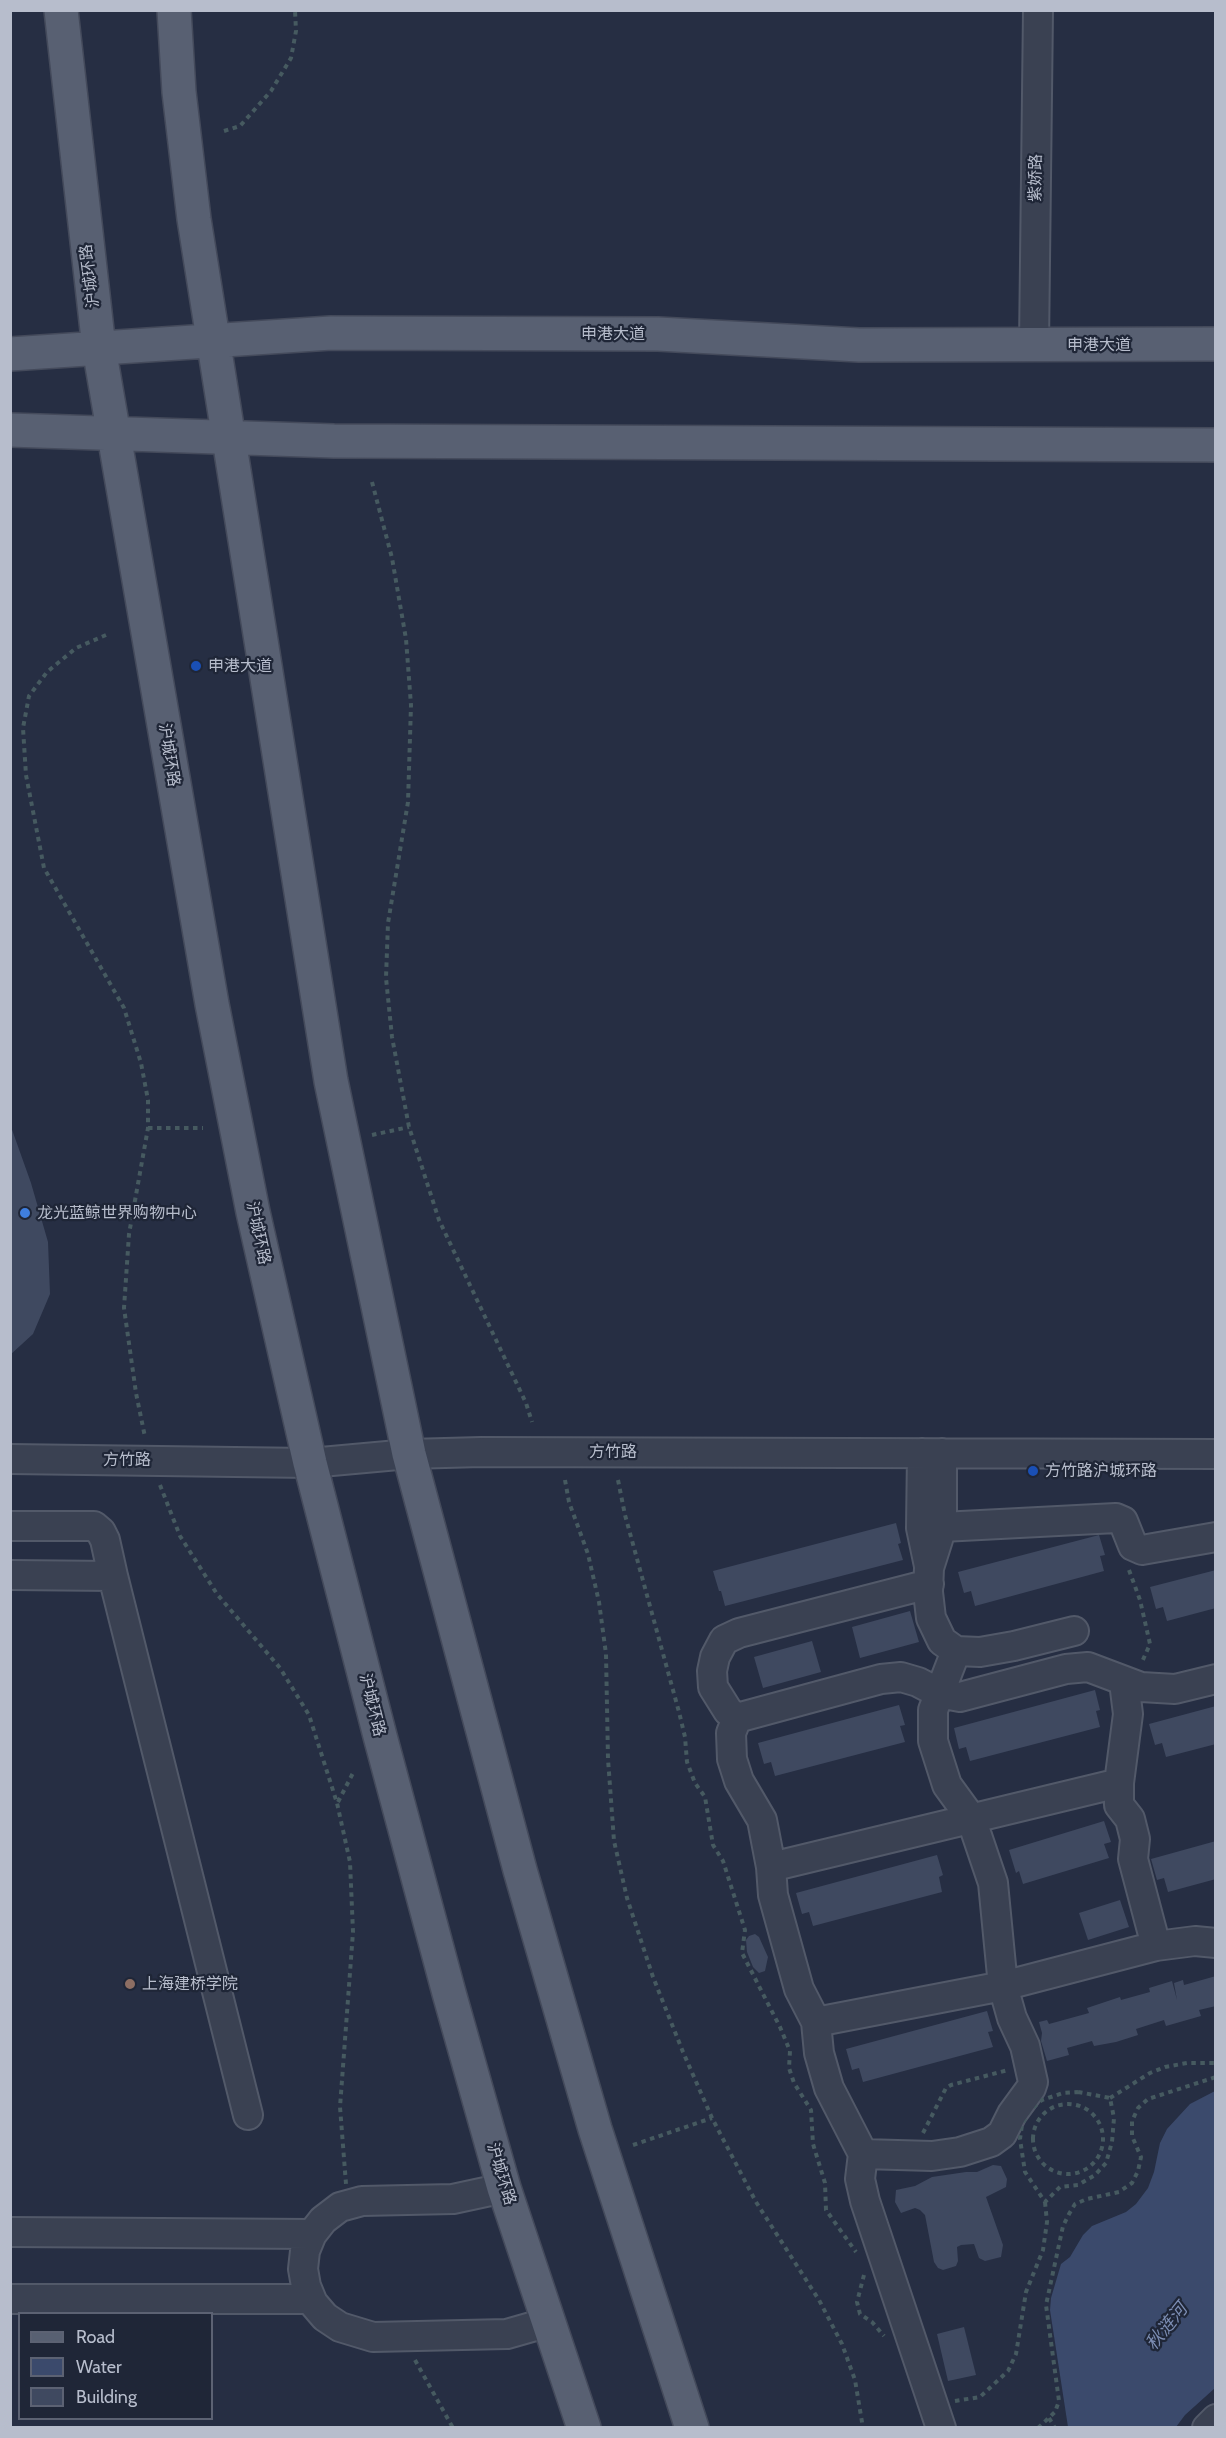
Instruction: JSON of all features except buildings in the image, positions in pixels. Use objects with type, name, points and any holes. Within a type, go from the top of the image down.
[{"type":"main road","name":"沪城环路","points":[[61,10],[99,348],[212,1004],[253,1212],[310,1463],[383,1748],[504,2188],[584,2427]]},
{"type":"main road","points":[[174,10],[179,92],[194,219],[331,1081],[409,1454],[520,1870],[562,2017],[595,2129],[692,2427]]},
{"type":"main road","name":"申港大道","points":[[10,354],[331,333],[658,334],[859,345],[1215,344]]},
{"type":"main road","points":[[10,430],[346,441],[1215,446]]},
{"type":"street","name":"紫娇路","points":[[1034,345],[1038,10]]},
{"type":"street","name":"方竹路","points":[[10,1459],[310,1463],[409,1454],[481,1452],[1215,1454]]},
{"type":"street","points":[[929,1576],[942,1527],[932,1453]]},
{"type":"street","points":[[932,1453],[921,1528],[929,1576],[931,1618],[942,1641],[956,1651],[980,1652],[1074,1631]]},
{"type":"street","points":[[942,1527],[1116,1518],[1123,1521],[1133,1546],[1142,1550],[1215,1537]]},
{"type":"street","points":[[10,1526],[94,1526],[105,1540],[248,2115]]},
{"type":"street","points":[[10,1575],[113,1576]]},
{"type":"street","points":[[737,1718],[723,1705],[713,1687],[712,1671],[715,1657],[724,1640],[740,1633],[929,1576]]},
{"type":"street","points":[[863,2154],[913,2156],[960,2152],[991,2142],[1002,2134],[1011,2114],[1033,2082],[1025,2046],[1012,2018],[1003,1986],[993,1883],[971,1818],[947,1785],[933,1741],[933,1710],[956,1651]]},
{"type":"street","points":[[737,1718],[881,1679],[902,1677],[939,1693],[960,1697],[1066,1669],[1088,1667],[1141,1687],[1175,1689],[1215,1679]]},
{"type":"street","points":[[1124,1682],[1128,1714],[1119,1783],[1119,1805],[1130,1819],[1135,1839],[1133,1859],[1156,1946]]},
{"type":"street","points":[[737,1718],[731,1733],[732,1760],[740,1781],[762,1820],[771,1867],[773,1895],[799,1989],[816,2022],[819,2053],[829,2088],[863,2154],[860,2180],[865,2201],[937,2415]]},
{"type":"street","points":[[771,1867],[1119,1783]]},
{"type":"street","points":[[816,2022],[1003,1986],[1156,1946],[1195,1941],[1215,1943]]},
{"type":"street","points":[[504,2188],[453,2199],[362,2201],[340,2207],[323,2220],[312,2234],[305,2251],[303,2269],[306,2286],[311,2299],[325,2317],[340,2327],[373,2337],[507,2334],[549,2322]]},
{"type":"street","points":[[10,2232],[312,2234]]},
{"type":"street","points":[[10,2299],[311,2299]]},
{"type":"street","points":[[1207,2427],[1215,2419]]},
{"type":"path","points":[[224,131],[240,126],[272,91],[291,58],[296,31],[295,10]]},
{"type":"path","points":[[372,482],[392,558],[406,639],[411,705],[408,802],[388,923],[386,978],[392,1036],[409,1127],[439,1220],[526,1403],[532,1422]]},
{"type":"path","points":[[106,635],[76,648],[47,672],[29,696],[23,728],[26,775],[44,868],[124,1008],[141,1063],[148,1100],[148,1128],[129,1234],[124,1308],[136,1393],[150,1460],[180,1536],[217,1594],[280,1668],[309,1715],[337,1803],[350,1862],[353,1932],[340,2107],[343,2170],[347,2189]]},
{"type":"path","points":[[372,1135],[409,1127]]},
{"type":"path","points":[[148,1128],[203,1128]]},
{"type":"path","points":[[565,1480],[569,1502],[588,1554],[599,1602],[606,1654],[608,1760],[614,1841],[627,1898],[653,1977],[712,2118],[756,2202],[819,2301],[842,2344],[855,2380],[863,2427]]},
{"type":"path","points":[[618,1480],[625,1515],[679,1712],[685,1737],[687,1762],[695,1783],[705,1797],[713,1845],[723,1861],[745,1930],[742,1953],[780,2027],[790,2051],[789,2068],[794,2083],[811,2110],[813,2144],[825,2183],[826,2210],[861,2260]]},
{"type":"path","points":[[1124,1682],[1146,1657],[1150,1644],[1140,1600],[1128,1568],[1133,1546]]},
{"type":"path","points":[[337,1803],[353,1773]]},
{"type":"path","points":[[937,2415],[980,2397],[1008,2371],[1016,2354],[1026,2292],[1043,2250],[1047,2222],[1045,2202],[1025,2172],[1022,2158],[1020,2139],[1022,2125],[1029,2111],[1042,2100],[1063,2093],[1078,2092],[1110,2098],[1150,2073],[1165,2067],[1187,2063],[1215,2063]]},
{"type":"path","points":[[913,2156],[946,2088],[1029,2065]]},
{"type":"path","points":[[1038,2427],[1055,2412],[1059,2401],[1046,2306],[1063,2226],[1069,2214],[1075,2204],[1086,2199],[1119,2192],[1132,2183],[1141,2157],[1132,2136],[1132,2121],[1138,2108],[1148,2099],[1215,2077]]},
{"type":"path","points":[[1045,2202],[1060,2187],[1078,2185],[1095,2175],[1106,2163],[1112,2142],[1114,2118],[1110,2098]]},
{"type":"path","points":[[1059,2105],[1081,2106],[1091,2112],[1103,2131],[1101,2153],[1095,2163],[1074,2174],[1062,2174],[1051,2170],[1041,2162],[1035,2152],[1033,2140],[1035,2128],[1040,2118],[1048,2110],[1059,2105]]},
{"type":"path","points":[[633,2145],[712,2118]]},
{"type":"path","points":[[1101,2153],[1108,2156]]},
{"type":"path","points":[[864,2272],[857,2302],[860,2314],[878,2329],[888,2346]]},
{"type":"path","points":[[410,2351],[453,2427]]},
{"type":"path","points":[[1049,2418],[1055,2427]]},
{"type":"water","name":"秋涟河","points":[[1215,2091],[1215,2388],[1185,2415],[1176,2427],[1068,2427],[1050,2310],[1051,2298],[1061,2264],[1070,2257],[1083,2235],[1092,2226],[1126,2212],[1136,2204],[1148,2188],[1160,2143],[1167,2129],[1190,2104]]},
{"type":"place","name":"申港大道","points":[[196,666]]},
{"type":"place","name":"龙光蓝鲸世界购物中心","points":[[25,1213]]},
{"type":"place","name":"方竹路沪城环路","points":[[1033,1471]]},
{"type":"place","name":"上海建桥学院","points":[[130,1984]]}]
